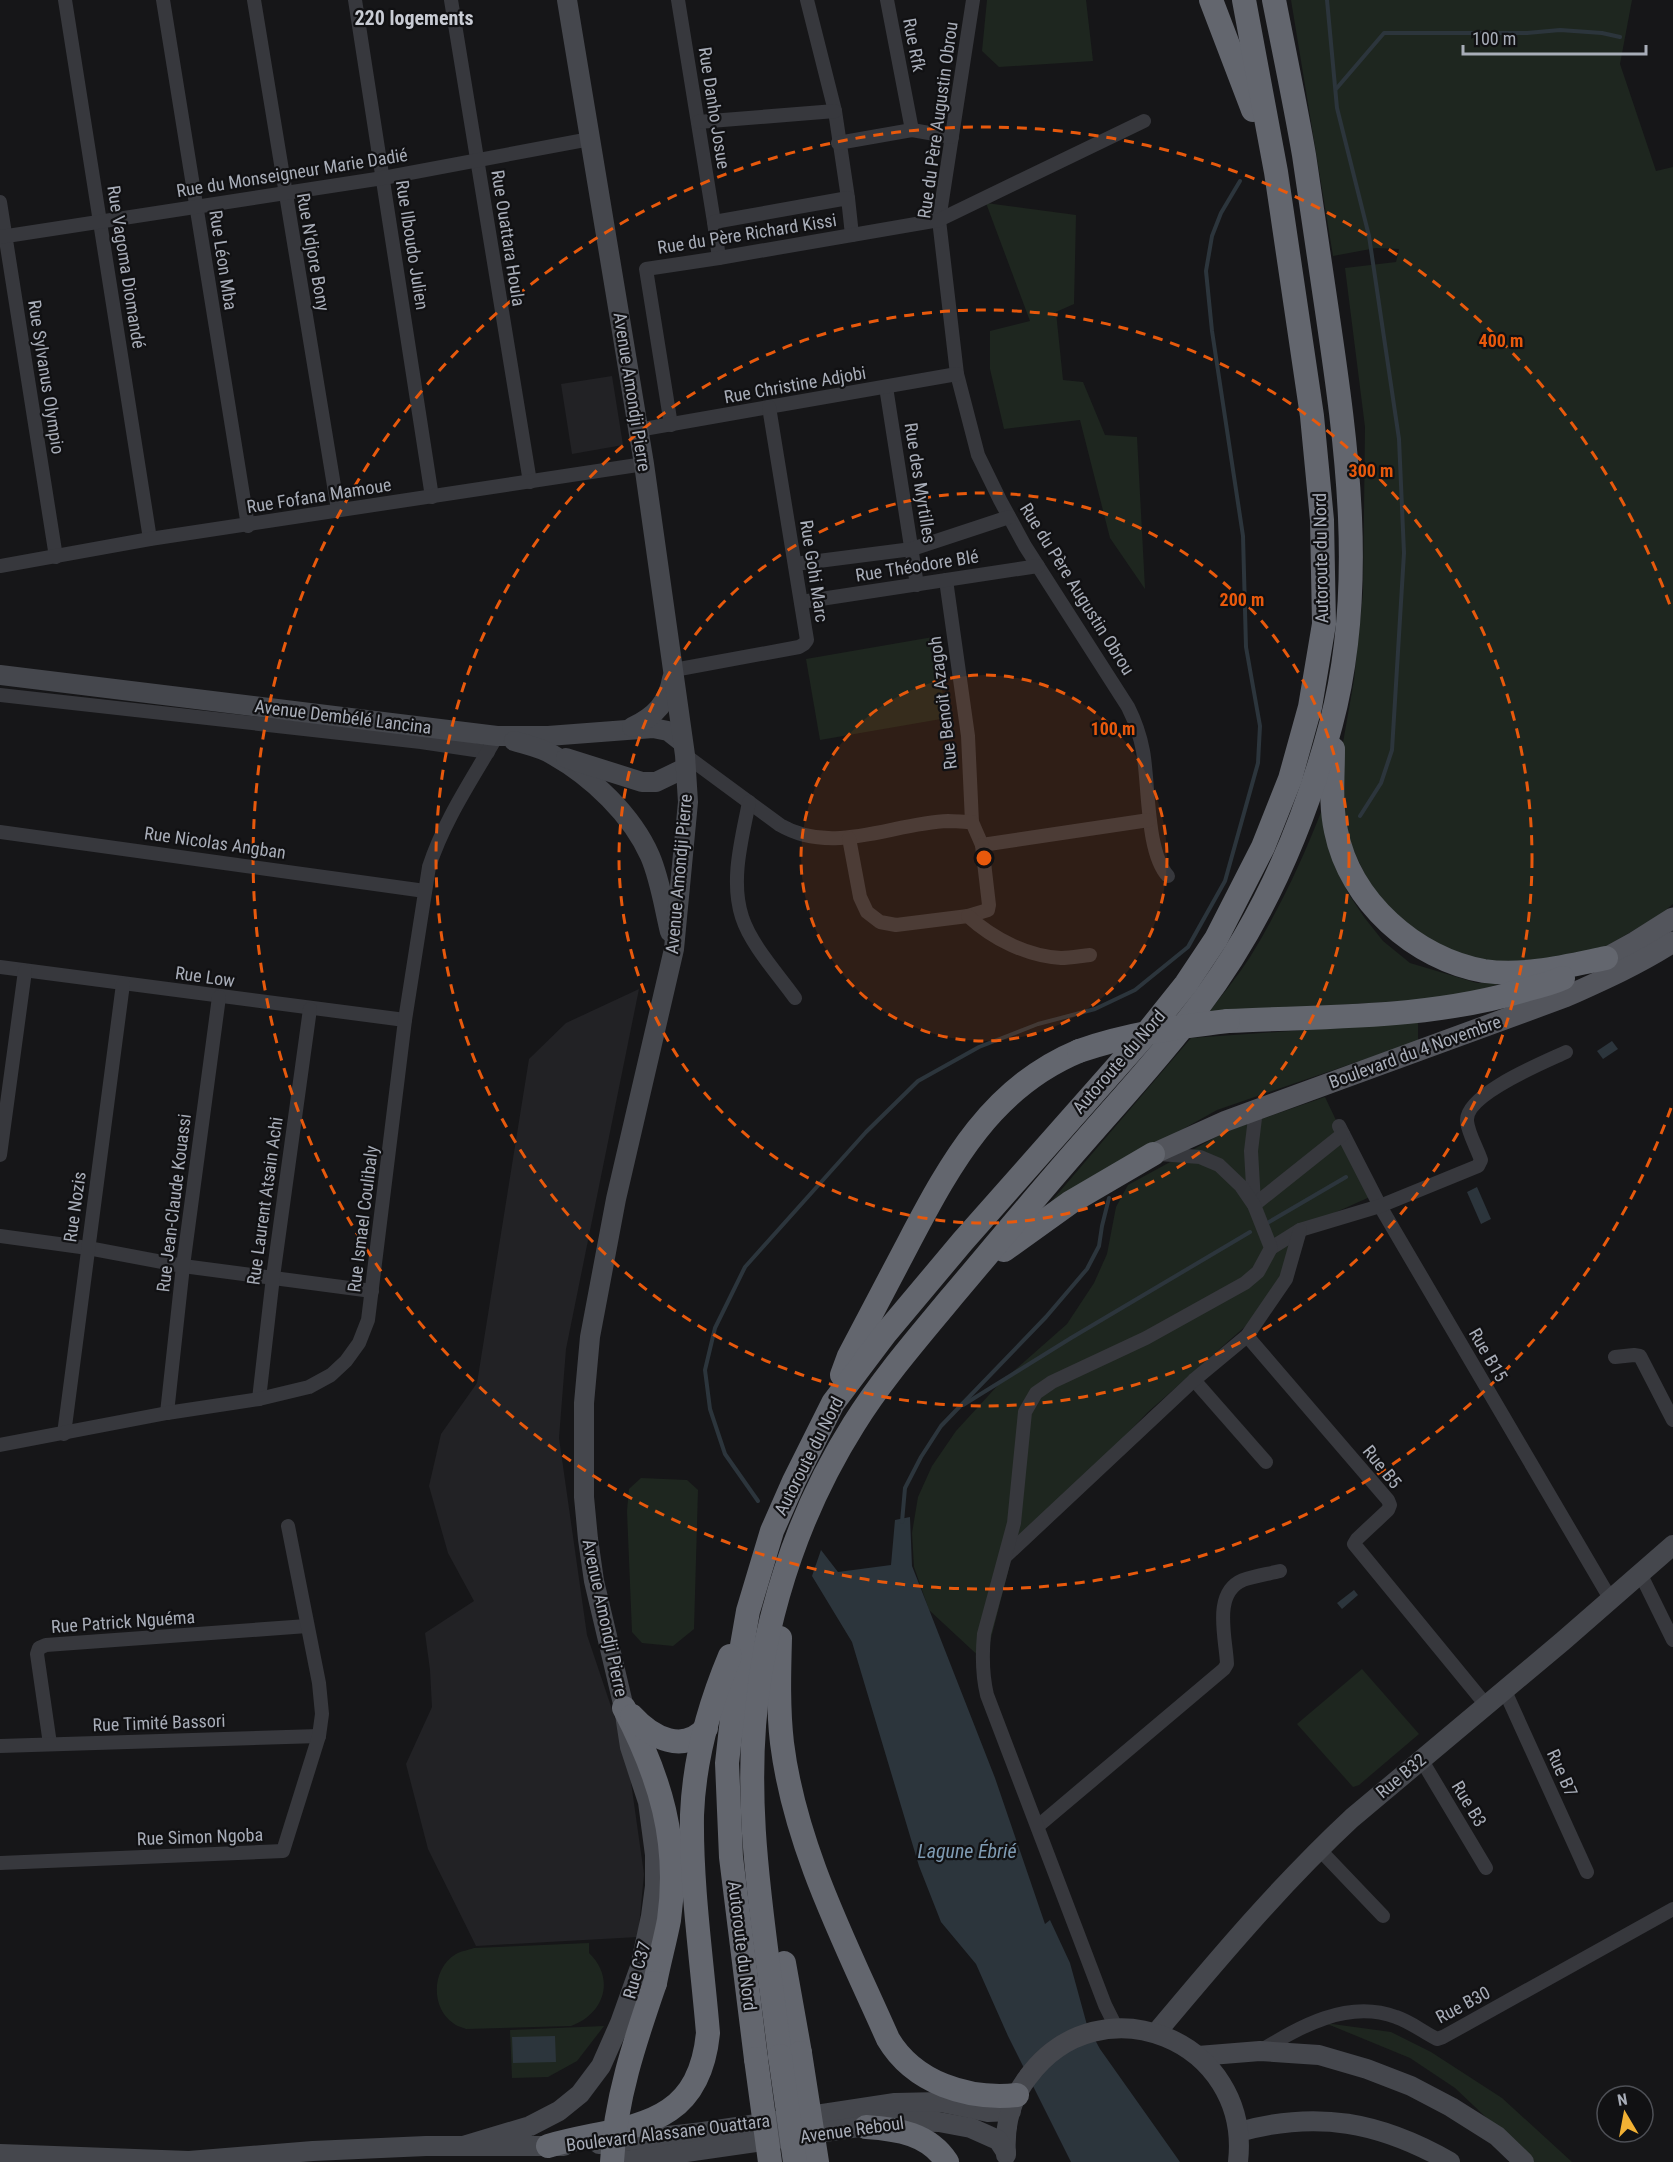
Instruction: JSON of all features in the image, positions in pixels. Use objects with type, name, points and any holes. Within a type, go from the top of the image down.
[{"type":"highway","points":[[1211,0],[1276,172]]},
{"type":"highway","name":"Autoroute du Nord","points":[[770,2162],[731,1857],[727,1763],[737,1674],[748,1611],[772,1531],[794,1480],[833,1403],[885,1334],[956,1249],[1146,1034],[1186,984],[1216,939],[1263,847],[1290,779],[1310,707],[1324,624],[1322,520],[1312,416],[1276,172],[1244,0]]},
{"type":"highway","name":"Autoroute du Nord","points":[[790,2054],[756,1851],[752,1806],[752,1766],[762,1669],[794,1544],[816,1493],[856,1420],[904,1355],[1160,1055],[1200,1005],[1235,953],[1284,863],[1312,789],[1332,718],[1347,626],[1350,555],[1348,471],[1342,412],[1303,150],[1274,0]]},
{"type":"highway","points":[[1332,718],[1331,795],[1336,832],[1344,856],[1356,880],[1390,924],[1413,943],[1439,956],[1484,971],[1536,971],[1606,958]]},
{"type":"highway","points":[[833,1403],[849,1356],[956,1158],[976,1130],[1017,1088],[1038,1072],[1079,1051],[1134,1034],[1172,1027],[1228,1021],[1419,1011],[1471,1004],[1559,980],[1606,958]]},
{"type":"highway","points":[[970,1275],[1071,1202],[1153,1154]]},
{"type":"highway","points":[[782,1584],[778,1689],[782,1744],[791,1790],[816,1874],[888,2039],[896,2054],[910,2067],[938,2084],[982,2096],[1017,2096]]},
{"type":"highway","points":[[548,2146],[644,2124],[667,2113],[688,2094],[700,2074],[706,2055],[708,2034],[692,1815],[698,1765],[706,1728],[723,1672],[748,1611]]},
{"type":"highway","points":[[624,1708],[636,1721],[649,1730],[674,1742],[689,1741],[699,1737],[706,1728]]},
{"type":"highway","points":[[612,2162],[614,2131],[620,2099],[637,2036],[655,1983],[669,1920],[672,1884],[667,1823],[655,1773],[624,1708]]},
{"type":"highway","points":[[790,2054],[795,2162]]},
{"type":"highway","points":[[790,2054],[817,2162]]},
{"type":"highway","points":[[866,2127],[890,2128],[921,2139],[940,2152],[947,2162]]},
{"type":"main road","points":[[1606,958],[1673,918]]},
{"type":"main road","name":"Boulevard du 4 Novembre","points":[[1153,1154],[1226,1121],[1565,997],[1618,974],[1673,942]]},
{"type":"street","name":"Rue Vagoma Diomandé","points":[[65,0],[150,539]]},
{"type":"street","name":"Rue Léon Mba","points":[[163,0],[248,526]]},
{"type":"street","name":"Rue N'djore Bony","points":[[254,0],[338,510]]},
{"type":"street","name":"Rue Ilboudo Julien","points":[[355,0],[432,496]]},
{"type":"street","name":"Rue Ouattara Houla","points":[[451,0],[530,482]]},
{"type":"street","name":"Avenue Amondji Pierre","points":[[567,0],[644,464],[674,670],[688,802],[674,949],[616,1199],[585,1373],[583,1463],[588,1539],[594,1581],[624,1708]]},
{"type":"street","name":"Rue Danho Josue","points":[[678,0],[719,258]]},
{"type":"street","points":[[807,0],[835,111],[852,235]]},
{"type":"street","name":"Rue Rfk","points":[[886,0],[912,130]]},
{"type":"street","name":"Rue du Père Augustin Obrou","points":[[973,0],[939,220],[957,374],[978,455],[1038,566],[1135,720],[1143,752],[1149,820],[1161,869],[1168,876]]},
{"type":"street","points":[[698,122],[835,111]]},
{"type":"street","name":"Rue du Père Richard Kissi","points":[[671,425],[646,269],[939,220],[1144,121]]},
{"type":"street","points":[[838,143],[912,130],[952,137]]},
{"type":"street","name":"Rue du Monseigneur Marie Dadié","points":[[3,237],[383,178],[590,139]]},
{"type":"street","points":[[714,222],[848,198]]},
{"type":"street","name":"Rue Sylvanus Olympio","points":[[0,202],[3,237],[56,557]]},
{"type":"street","name":"Rue Christine Adjobi","points":[[638,430],[957,374]]},
{"type":"street","name":"Rue des Myrtilles","points":[[886,387],[917,585]]},
{"type":"street","name":"Rue Gohi Marc","points":[[674,670],[799,647],[807,640],[769,407]]},
{"type":"street","name":"Rue Fofana Mamoue","points":[[0,566],[150,539],[248,526],[338,510],[644,464]]},
{"type":"street","points":[[795,564],[912,549],[1010,517]]},
{"type":"street","name":"Rue Théodore Blé","points":[[801,602],[1038,566]]},
{"type":"street","name":"Rue Benoit Azagoh","points":[[946,580],[968,736],[972,822]]},
{"type":"street","points":[[625,730],[646,721],[661,706],[670,689],[674,670]]},
{"type":"street","name":"Avenue Dembélé Lancina","points":[[0,675],[492,744],[548,735],[652,728],[668,731],[684,755]]},
{"type":"street","points":[[0,695],[421,742],[492,744],[552,754],[642,782],[656,782],[684,755],[790,831],[806,835],[849,838],[947,821],[972,822],[982,845],[988,910],[968,916],[896,925],[880,922],[867,912],[860,897],[849,838]]},
{"type":"street","name":"Rue Ismael Coulibaly","points":[[0,1445],[167,1413],[259,1399],[309,1387],[330,1375],[346,1361],[359,1343],[368,1320],[405,1020],[429,867],[437,844],[492,744]]},
{"type":"street","points":[[552,754],[604,794],[622,811],[640,835],[651,858],[674,949]]},
{"type":"street","points":[[749,802],[738,860],[738,900],[742,918],[751,935],[795,998]]},
{"type":"street","points":[[982,845],[1149,820]]},
{"type":"street","name":"Rue Nicolas Angban","points":[[0,832],[425,891]]},
{"type":"street","points":[[968,916],[985,932],[1006,943],[1037,954],[1062,958],[1090,955]]},
{"type":"street","name":"Rue Low","points":[[0,967],[405,1020]]},
{"type":"street","points":[[0,1155],[25,971]]},
{"type":"street","name":"Rue Nozis","points":[[64,1434],[123,984]]},
{"type":"street","name":"Rue Jean-Claude Kouassi","points":[[167,1413],[183,1266],[219,997]]},
{"type":"street","name":"Rue Laurent Atsain Achi","points":[[259,1399],[273,1277],[310,1009]]},
{"type":"street","points":[[1108,2030],[1105,2005],[987,1695],[982,1674],[984,1634],[1006,1556],[1018,1496],[1025,1412],[1036,1393],[1052,1382],[1146,1338],[1245,1283],[1258,1272],[1271,1248],[1300,1230],[1380,1206],[1481,1163],[1467,1120],[1469,1112],[1479,1099],[1503,1082],[1566,1052]]},
{"type":"street","points":[[1254,1205],[1251,1151],[1256,1110]]},
{"type":"street","name":"Rue B15","points":[[1254,1205],[1341,1130],[1380,1206],[1611,1600]]},
{"type":"street","points":[[1153,1154],[1200,1156],[1219,1165],[1241,1186],[1254,1205],[1271,1248]]},
{"type":"street","points":[[1006,1556],[1194,1380],[1247,1336],[1286,1279],[1300,1230]]},
{"type":"street","points":[[0,1236],[88,1248],[183,1266],[372,1291]]},
{"type":"street","name":"Rue B5","points":[[1247,1336],[1388,1500],[1390,1505],[1388,1510],[1354,1544],[1486,1705]]},
{"type":"street","points":[[1615,1357],[1634,1354],[1640,1356],[1673,1420]]},
{"type":"street","points":[[1194,1380],[1266,1462]]},
{"type":"street","name":"Rue Simon Ngoba","points":[[0,1863],[283,1851],[320,1736],[322,1714],[319,1683],[288,1526]]},
{"type":"street","name":"Rue B32","points":[[1156,2033],[1202,1977],[1319,1849],[1352,1818],[1673,1545]]},
{"type":"street","points":[[1038,1826],[1224,1669],[1227,1664],[1223,1614],[1225,1598],[1232,1587],[1243,1580],[1280,1571]]},
{"type":"street","points":[[1640,1572],[1673,1640]]},
{"type":"street","name":"Rue Patrick Nguéma","points":[[50,1744],[37,1654],[39,1648],[46,1645],[308,1626]]},
{"type":"street","name":"Rue B7","points":[[1504,1689],[1587,1872]]},
{"type":"street","name":"Rue C37","points":[[463,2146],[530,2126],[559,2111],[580,2094],[601,2066],[624,2013],[646,1942],[655,1886],[655,1855],[648,1802],[630,1747],[624,1708]]},
{"type":"street","name":"Rue Timité Bassori","points":[[0,1746],[320,1736]]},
{"type":"street","name":"Rue B3","points":[[1421,1760],[1486,1868]]},
{"type":"street","points":[[1319,1849],[1383,1916]]},
{"type":"street","name":"Rue B30","points":[[1260,2051],[1306,2025],[1323,2018],[1350,2013],[1377,2012],[1396,2017],[1437,2038],[1443,2037],[1673,1909]]},
{"type":"street","points":[[1007,2157],[1006,2133],[1017,2096],[1041,2062],[1053,2051],[1075,2039],[1108,2030],[1130,2029],[1156,2033],[1183,2045],[1198,2056],[1219,2079],[1229,2096],[1235,2114],[1239,2132],[1238,2162]]},
{"type":"street","points":[[1198,2056],[1260,2051],[1319,2055],[1367,2069],[1411,2086],[1451,2107],[1497,2136],[1524,2162]]},
{"type":"street","name":"Boulevard Alassane Ouattara","points":[[0,2154],[67,2159],[195,2161],[313,2151],[588,2145],[651,2139],[912,2101],[941,2102],[988,2112],[1017,2096]]},
{"type":"street","name":"Avenue Reboul","points":[[618,2162],[900,2121],[939,2122],[971,2128],[998,2140],[1007,2157]]},
{"type":"street","points":[[1239,2132],[1290,2121],[1343,2122],[1402,2138],[1450,2162]]},
{"type":"shaded area","points":[[987,0],[1086,0],[1093,61],[999,67],[982,51]]},
{"type":"shaded area","points":[[1291,0],[1632,0],[1620,64],[1656,171],[1673,167],[1673,904],[1660,915],[1605,947],[1537,961],[1479,962],[1423,939],[1376,898],[1344,830],[1341,754],[1354,680],[1363,593],[1365,427],[1345,268],[1396,262],[1399,249],[1376,248],[1333,256]]},
{"type":"shaded area","points":[[986,203],[1076,215],[1074,304],[1056,312],[1063,380],[1083,382],[1105,435],[1137,437],[1145,589],[1110,538],[1080,420],[1004,429],[990,369],[990,331],[1030,321]]},
{"type":"shaded area","points":[[612,376],[623,445],[572,454],[561,384]]},
{"type":"shaded area","points":[[933,637],[947,718],[820,740],[806,659]]},
{"type":"shaded area","points":[[1323,807],[1336,866],[1348,893],[1383,941],[1410,963],[1477,983],[1502,983],[1470,993],[1417,1000],[1208,1013],[1261,939],[1299,865]]},
{"type":"shaded area","points":[[639,989],[566,1349],[559,1438],[587,1635],[627,1754],[644,1874],[638,1937],[476,1946],[428,1849],[406,1764],[432,1707],[425,1633],[474,1601],[448,1553],[429,1486],[441,1434],[477,1383],[529,1059],[566,1023]]},
{"type":"shaded area","points":[[1418,1022],[1418,1041],[1217,1110],[1049,1204],[1191,1038]]},
{"type":"shaded area","points":[[1325,1097],[1372,1196],[1303,1227],[1283,1274],[1248,1324],[1148,1412],[1013,1552],[985,1662],[929,1610],[914,1567],[912,1533],[918,1497],[932,1466],[956,1431],[999,1384],[1067,1324],[1094,1283],[1107,1254],[1116,1207],[1128,1185],[1227,1131]]},
{"type":"shaded area","points":[[641,1478],[687,1480],[698,1490],[694,1629],[673,1646],[642,1643],[632,1632],[627,1511],[629,1489]]},
{"type":"shaded area","points":[[1362,1669],[1419,1734],[1359,1785],[1353,1787],[1297,1724]]},
{"type":"shaded area","points":[[589,1943],[589,1953],[602,1974],[604,1984],[602,1995],[592,2013],[571,2026],[466,2029],[453,2023],[440,2007],[438,1978],[448,1960],[458,1953],[474,1948]]},
{"type":"shaded area","points":[[1325,2023],[1391,2032],[1431,2052],[1502,2098],[1572,2162],[1533,2162],[1455,2088],[1410,2058]]},
{"type":"shaded area","points":[[604,2026],[577,2061],[548,2077],[512,2078],[510,2030]]},
{"type":"water","points":[[1612,1041],[1618,1049],[1603,1059],[1597,1051]]},
{"type":"water","points":[[1477,1187],[1491,1219],[1481,1224],[1467,1192]]},
{"type":"water","name":"Lagune Ébrié","points":[[910,1517],[912,1566],[995,1778],[1045,1924],[1050,1920],[1070,1963],[1087,2025],[1100,2049],[1180,2162],[1071,2162],[1008,2036],[976,1964],[941,1922],[919,1866],[852,1642],[812,1576],[821,1550],[838,1572],[891,1565],[895,1520]]},
{"type":"water","points":[[1354,1590],[1358,1595],[1342,1609],[1337,1603]]},
{"type":"water","points":[[555,2036],[556,2062],[513,2063],[512,2037]]},
{"type":"waterway","points":[[1327,0],[1337,108],[1369,236],[1399,439],[1404,553],[1392,750],[1381,783],[1360,816]]},
{"type":"waterway","points":[[1336,89],[1384,33],[1527,33],[1560,30],[1602,33],[1620,37]]},
{"type":"waterway","points":[[758,1501],[725,1454],[710,1409],[705,1370],[715,1328],[745,1267],[866,1132],[918,1081],[979,1047],[1038,1024],[1095,1009],[1135,990],[1188,947],[1225,881],[1258,763],[1260,726],[1246,647],[1243,536],[1212,331],[1206,271],[1212,236],[1221,213],[1240,181]]},
{"type":"waterway","points":[[1269,1222],[1346,1177]]},
{"type":"waterway","points":[[902,1522],[905,1488],[941,1426],[1046,1317],[1087,1269],[1099,1246],[1109,1198]]},
{"type":"waterway","points":[[963,1405],[1250,1232]]},
{"type":"district","name":"220 logements","points":[[414,18]]}]
